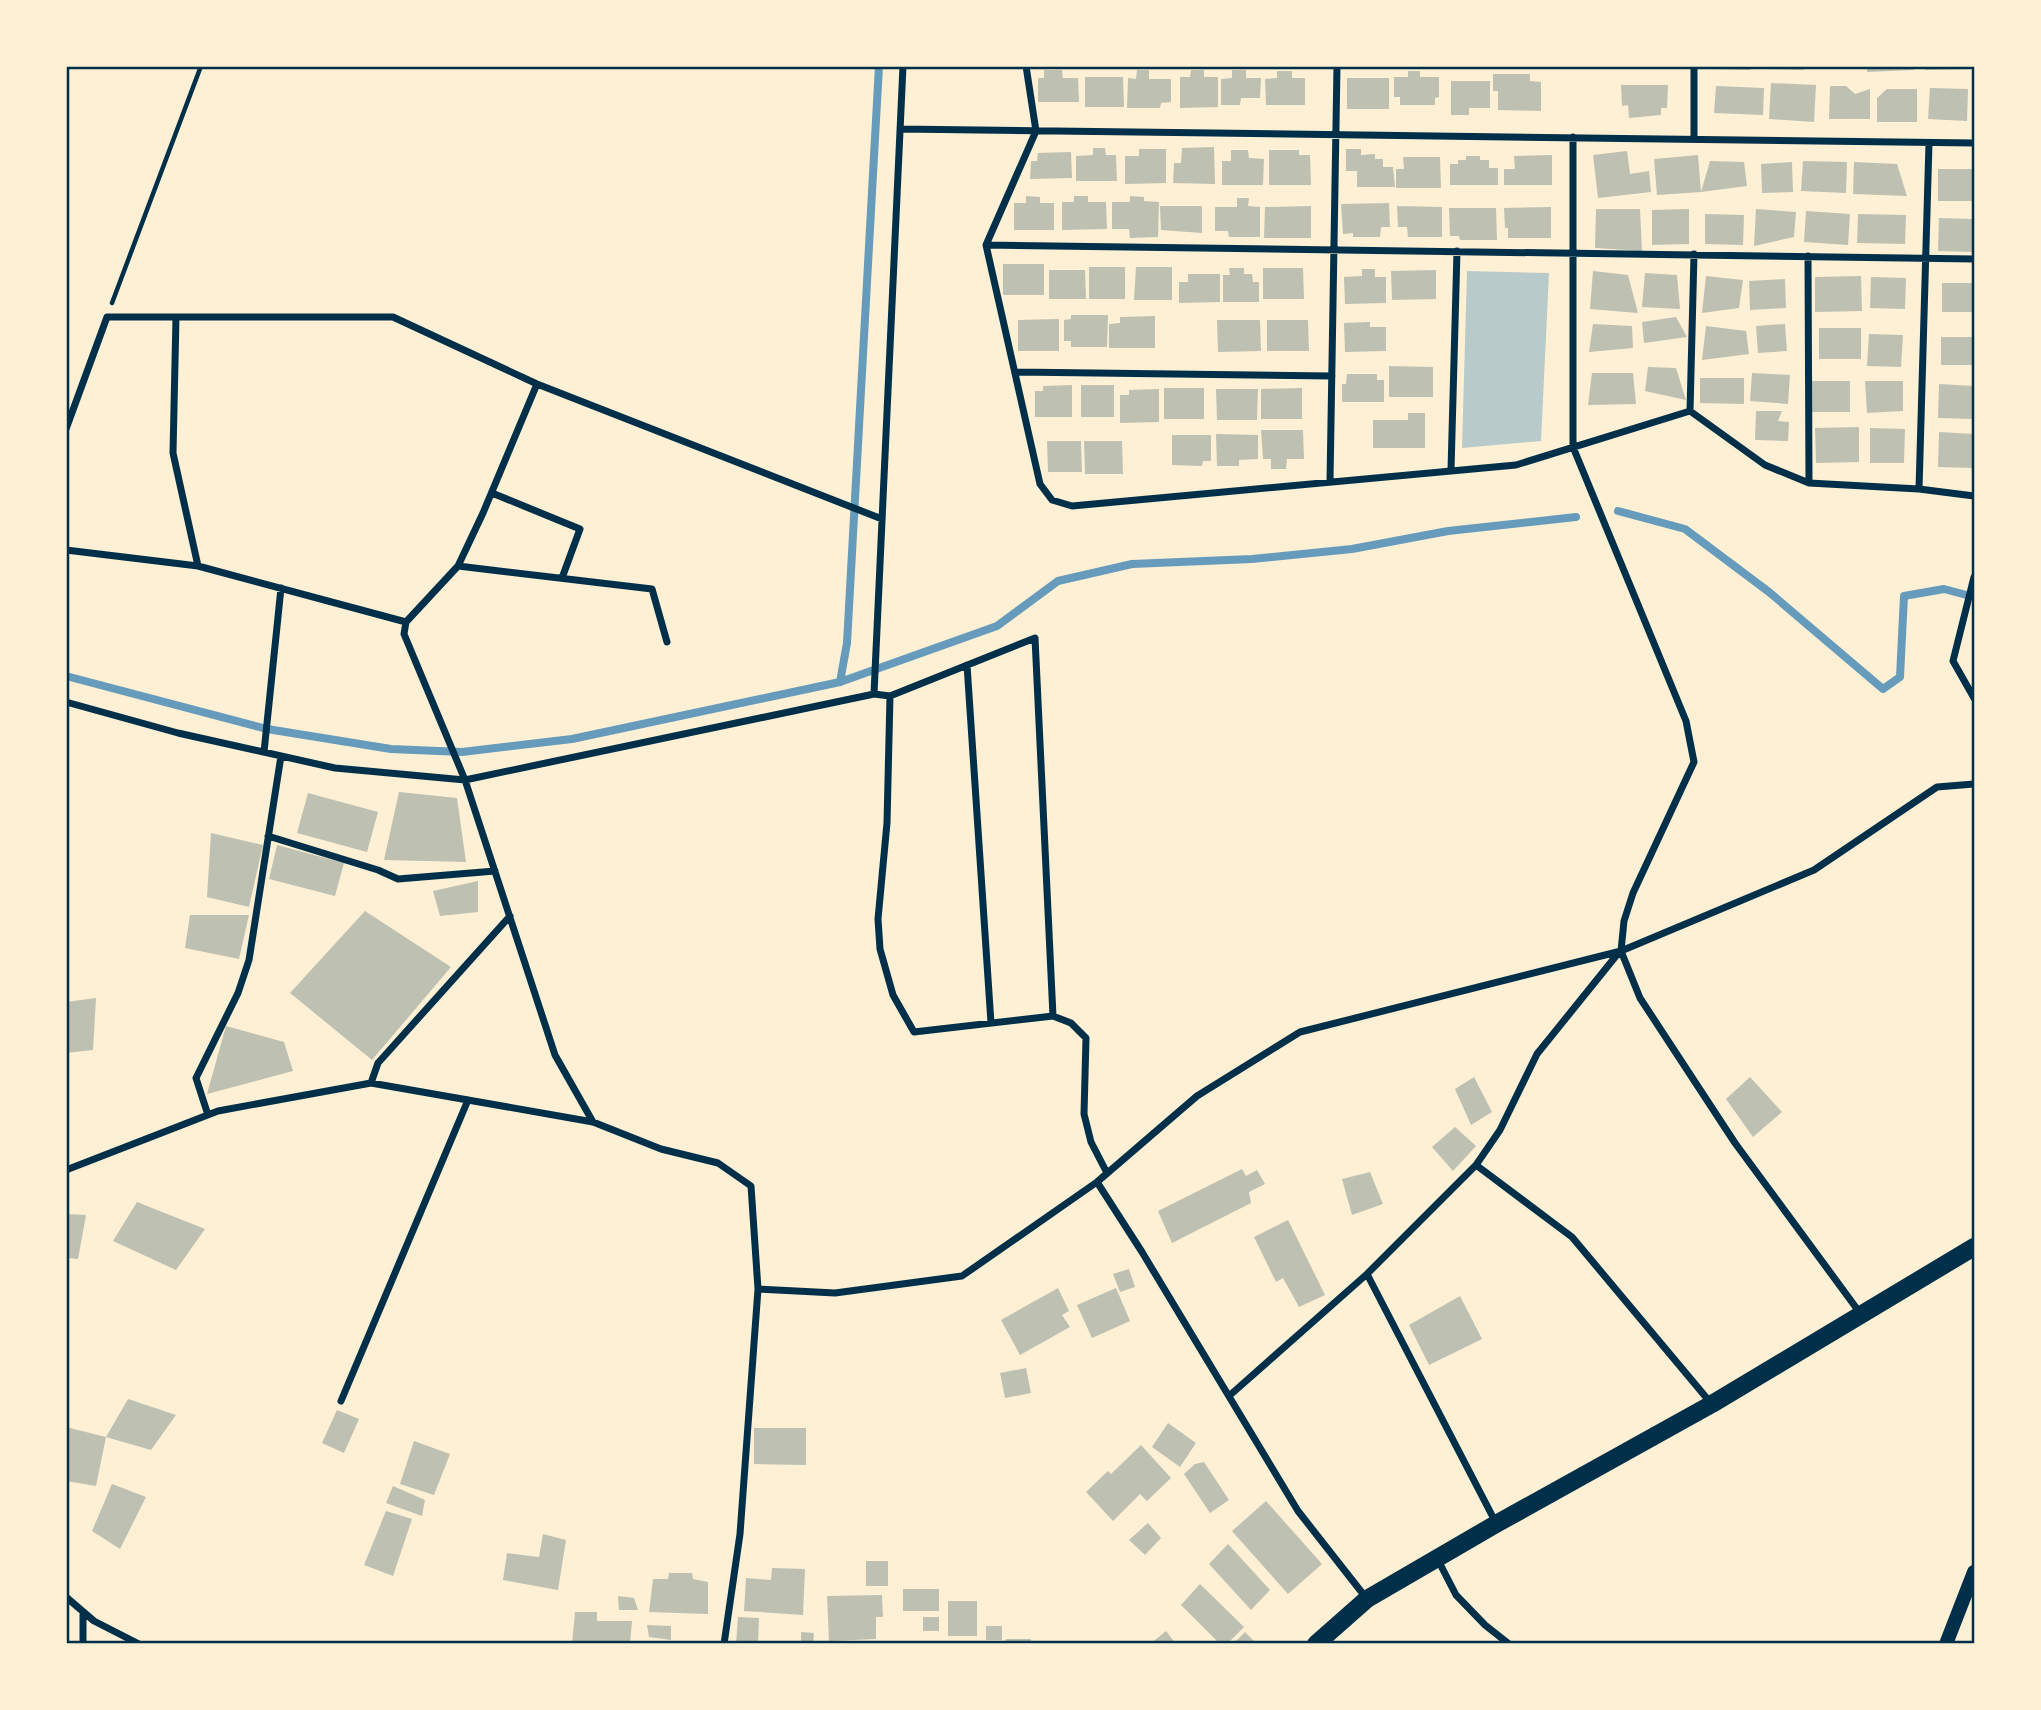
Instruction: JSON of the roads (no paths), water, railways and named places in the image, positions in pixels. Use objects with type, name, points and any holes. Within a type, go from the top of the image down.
[{"type":"main road","points":[[1315,1643],[1367,1599],[1712,1404],[1975,1247]]},
{"type":"main road","points":[[1946,1643],[1975,1572]]},
{"type":"street","points":[[874,691],[903,66]]},
{"type":"street","points":[[1026,66],[1035,131],[986,245],[1040,484],[1052,500],[1072,506],[1516,465],[1690,411]]},
{"type":"street","points":[[1330,481],[1337,66]]},
{"type":"street","points":[[1694,66],[1694,139]]},
{"type":"street","points":[[900,129],[1975,143]]},
{"type":"street","points":[[1573,137],[1573,447],[1686,721],[1694,762],[1633,893],[1624,921],[1621,951],[1640,998],[1735,1143],[1861,1313]]},
{"type":"street","points":[[1919,489],[1929,144]]},
{"type":"street","points":[[986,245],[1975,259]]},
{"type":"street","points":[[1451,470],[1457,251]]},
{"type":"street","points":[[1690,411],[1694,254]]},
{"type":"street","points":[[1808,256],[1809,483]]},
{"type":"street","points":[[66,429],[107,317],[393,317],[537,384],[882,519]]},
{"type":"street","points":[[176,317],[173,453],[198,566]]},
{"type":"street","points":[[1015,372],[1332,376]]},
{"type":"street","points":[[537,384],[492,493],[458,566],[406,622],[404,634],[465,780],[555,1055],[593,1122]]},
{"type":"street","points":[[1690,411],[1765,465],[1809,483],[1919,489],[1975,496]]},
{"type":"street","points":[[492,493],[580,529],[562,578]]},
{"type":"street","points":[[66,550],[198,566],[406,622]]},
{"type":"street","points":[[458,566],[652,589],[667,642]]},
{"type":"street","points":[[1974,578],[1953,661],[1975,698]]},
{"type":"street","points":[[264,752],[281,588]]},
{"type":"street","points":[[66,702],[178,733],[335,768],[465,780],[874,691],[890,696],[1035,638],[1053,1016]]},
{"type":"street","points":[[967,665],[991,1023]]},
{"type":"street","points":[[890,696],[887,823],[878,919],[880,949],[893,995],[914,1032],[1053,1016],[1071,1023],[1086,1038],[1084,1114],[1090,1142],[1107,1173]]},
{"type":"street","points":[[208,1115],[196,1078],[238,993],[249,960],[281,756]]},
{"type":"street","points":[[758,1289],[835,1293],[962,1276],[1097,1182],[1197,1096],[1300,1032],[1621,951],[1814,870],[1937,787],[1975,784]]},
{"type":"street","points":[[268,836],[378,870],[398,879],[495,871]]},
{"type":"street","points":[[371,1083],[378,1063],[510,916]]},
{"type":"street","points":[[1229,1396],[1367,1274],[1476,1166],[1500,1130],[1537,1054],[1621,951]]},
{"type":"street","points":[[66,1170],[208,1115],[371,1083],[593,1122],[661,1149],[718,1163],[751,1186],[758,1289],[740,1534],[724,1643]]},
{"type":"street","points":[[341,1401],[468,1100]]},
{"type":"street","points":[[1476,1166],[1572,1237],[1712,1404]]},
{"type":"street","points":[[1097,1182],[1298,1511],[1367,1599]]},
{"type":"street","points":[[1367,1274],[1496,1524]]},
{"type":"street","points":[[1437,1559],[1456,1595],[1485,1625],[1509,1643]]},
{"type":"street","points":[[66,1597],[94,1621],[139,1643]]},
{"type":"street","points":[[83,1612],[83,1643]]},
{"type":"waterway","points":[[840,682],[847,643],[879,66]]},
{"type":"waterway","points":[[1618,511],[1685,529],[1769,592],[1883,689],[1900,677],[1904,596],[1944,589],[1974,597]]},
{"type":"waterway","points":[[66,676],[267,729],[391,749],[462,752],[572,739],[840,682],[997,626],[1058,581],[1132,564],[1252,559],[1352,549],[1448,531],[1576,517]]}]
